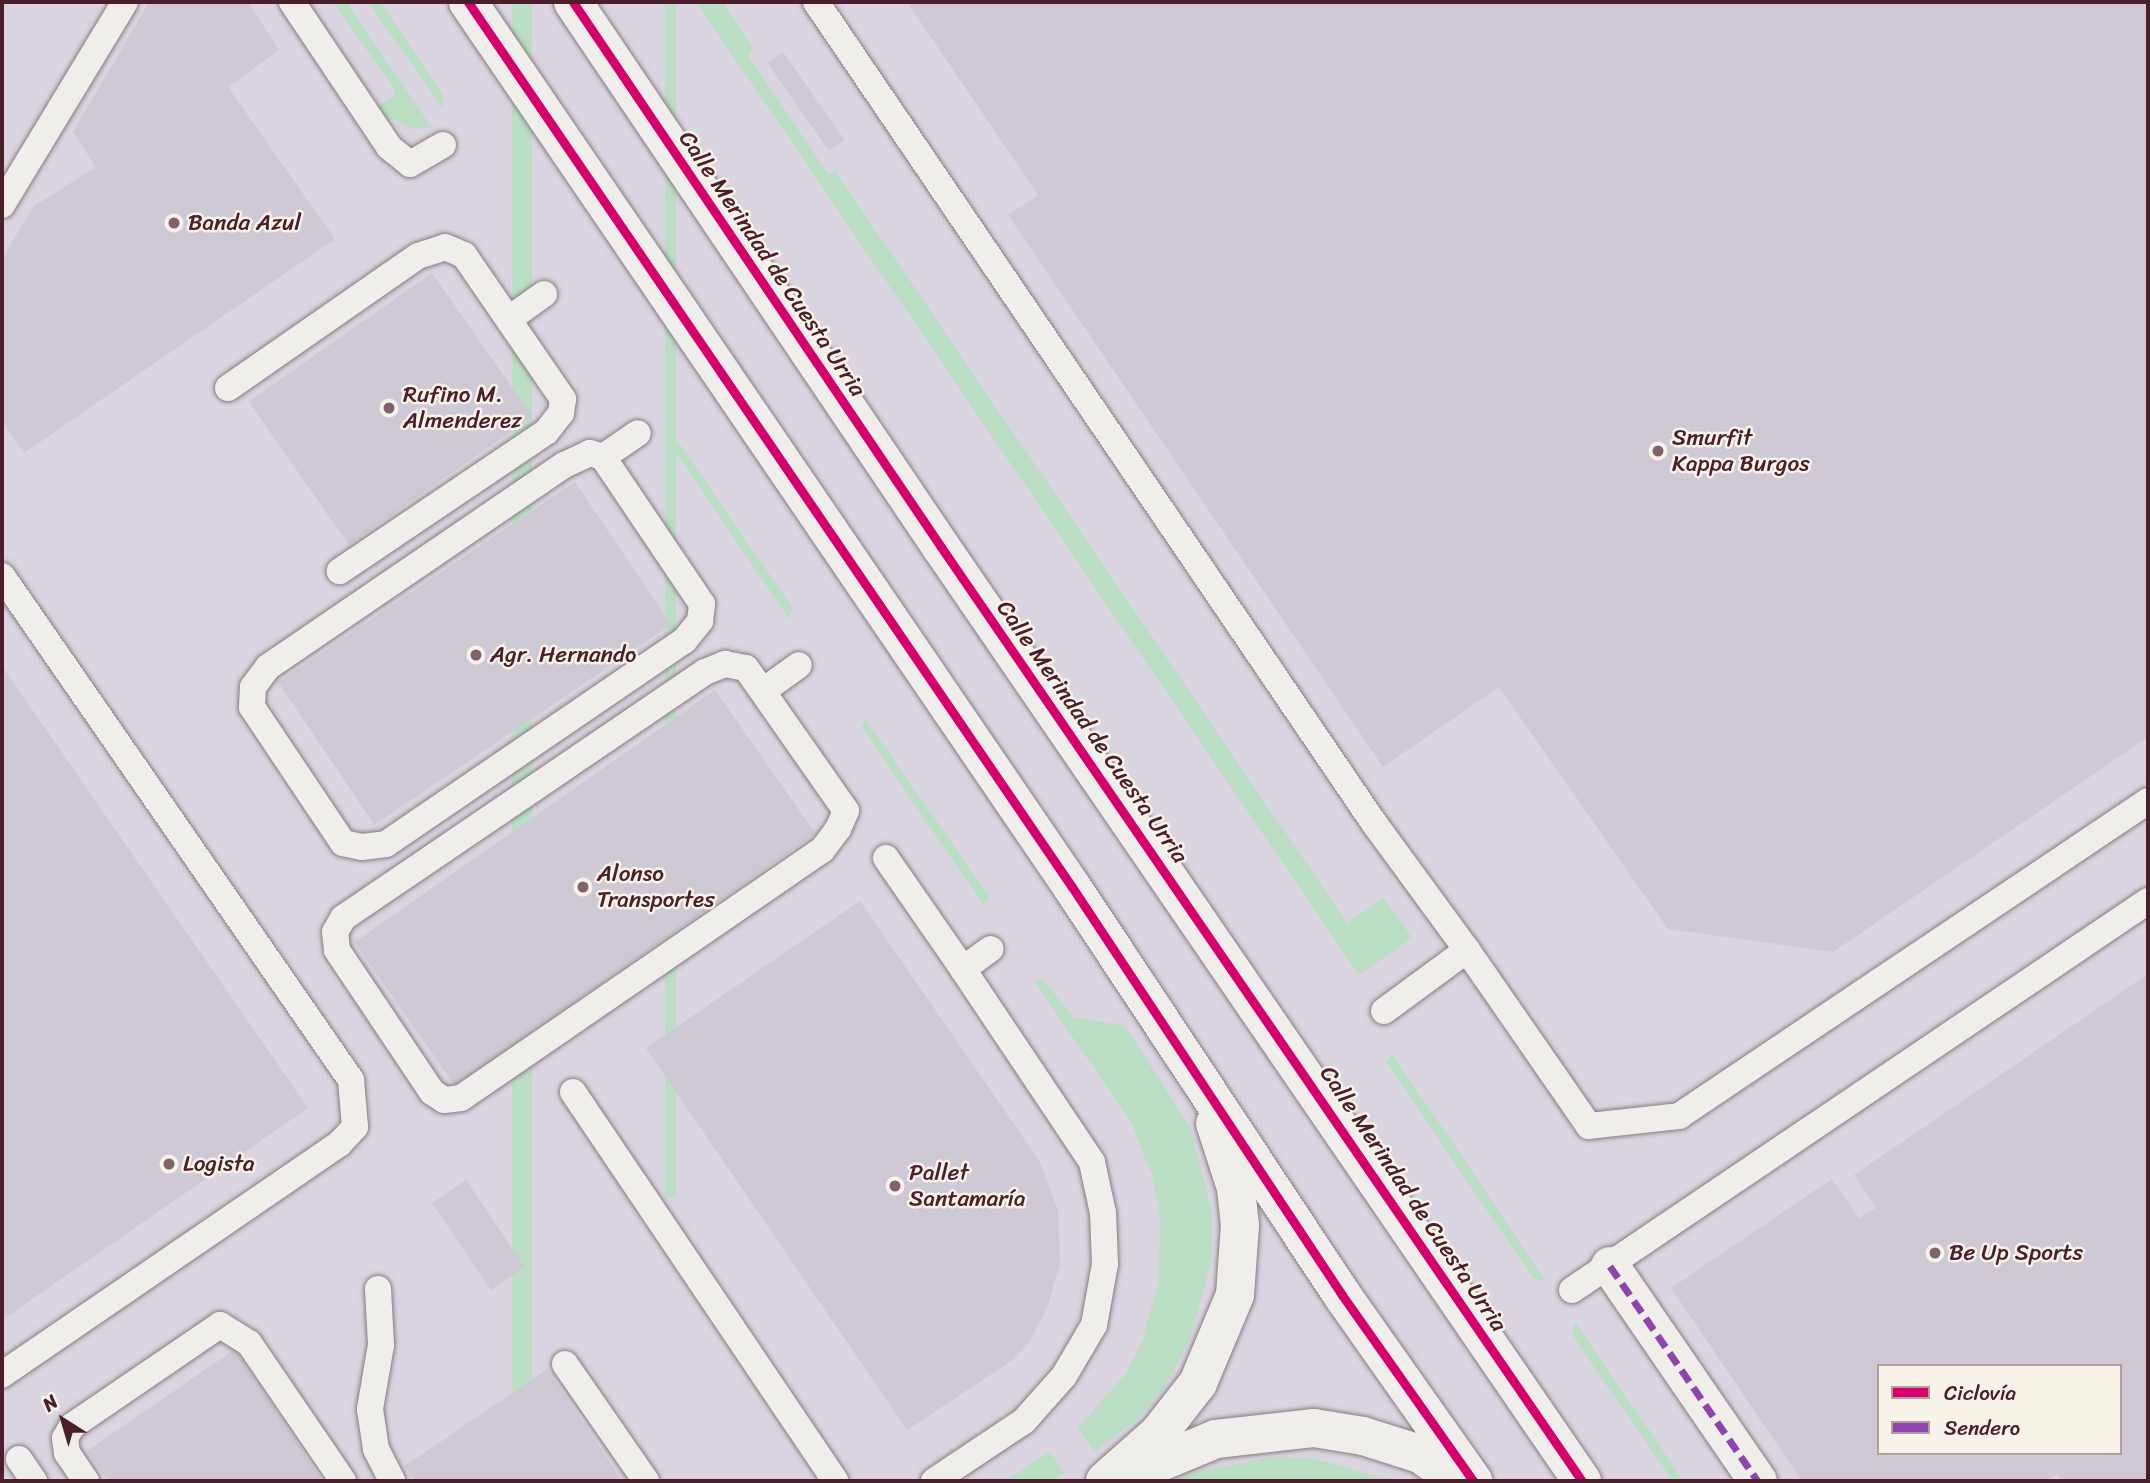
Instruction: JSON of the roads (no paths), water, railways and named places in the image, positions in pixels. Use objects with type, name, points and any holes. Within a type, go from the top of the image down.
[{"type":"street","points":[[468,2],[1199,1075],[1342,1295],[1473,1481]]},
{"type":"street","name":"Calle Merindad de Cuesta Urria","points":[[573,2],[933,536],[1582,1481]]},
{"type":"street","points":[[1105,1481],[1159,1433],[1198,1383],[1235,1295],[1240,1226],[1236,1188],[1199,1075]]},
{"type":"street","points":[[1610,1266],[1758,1481]]},
{"type":"street","points":[[1115,1481],[1216,1439],[1314,1428],[1363,1436],[1420,1454],[1459,1481]]},
{"type":"lane","points":[[2,205],[125,2]]},
{"type":"lane","points":[[292,2],[389,147],[410,164],[443,145]]},
{"type":"lane","points":[[816,2],[1367,812],[1589,1126],[1679,1116],[2148,801]]},
{"type":"lane","points":[[228,388],[431,249],[445,247],[464,255],[563,399],[561,413],[546,432],[340,571]]},
{"type":"lane","points":[[509,319],[544,294]]},
{"type":"lane","points":[[603,457],[638,433]]},
{"type":"lane","points":[[590,453],[603,457],[702,604],[700,621],[684,641],[386,844],[362,847],[344,842],[251,707],[253,687],[268,667],[564,465],[590,453]]},
{"type":"lane","points":[[2,576],[351,1080],[355,1127],[339,1144],[2,1375]]},
{"type":"lane","points":[[725,664],[746,668],[763,691],[846,811],[822,850],[461,1098],[444,1100],[432,1092],[337,950],[335,932],[343,918],[705,672],[725,664]]},
{"type":"lane","points":[[763,691],[799,666]]},
{"type":"lane","points":[[886,858],[1092,1162],[1103,1213],[1105,1264],[1094,1325],[1063,1376],[1024,1421],[934,1481]]},
{"type":"lane","points":[[1572,1290],[2148,901]]},
{"type":"lane","points":[[963,969],[990,949]]},
{"type":"lane","points":[[1384,1010],[1467,950]]},
{"type":"lane","points":[[573,1092],[835,1481]]},
{"type":"lane","points":[[378,1289],[381,1345],[370,1409],[376,1448],[392,1481]]},
{"type":"lane","points":[[86,1481],[67,1453],[65,1438],[72,1426],[219,1325],[249,1343],[343,1481]]},
{"type":"lane","points":[[565,1364],[646,1481]]},
{"type":"lane","points":[[19,1459],[34,1481]]},
{"type":"place","name":"Banda Azul","points":[[174,223]]},
{"type":"place","name":"Rufino M. Almenderez","points":[[389,408]]},
{"type":"place","name":"Smurfit Kappa Burgos","points":[[1658,451]]},
{"type":"place","name":"Agr. Hernando","points":[[476,655]]},
{"type":"place","name":"Alonso Transportes","points":[[583,887]]},
{"type":"place","name":"Logista","points":[[169,1164]]},
{"type":"place","name":"Pallet Santamaría","points":[[895,1186]]},
{"type":"place","name":"Be Up Sports","points":[[1935,1253]]}]
